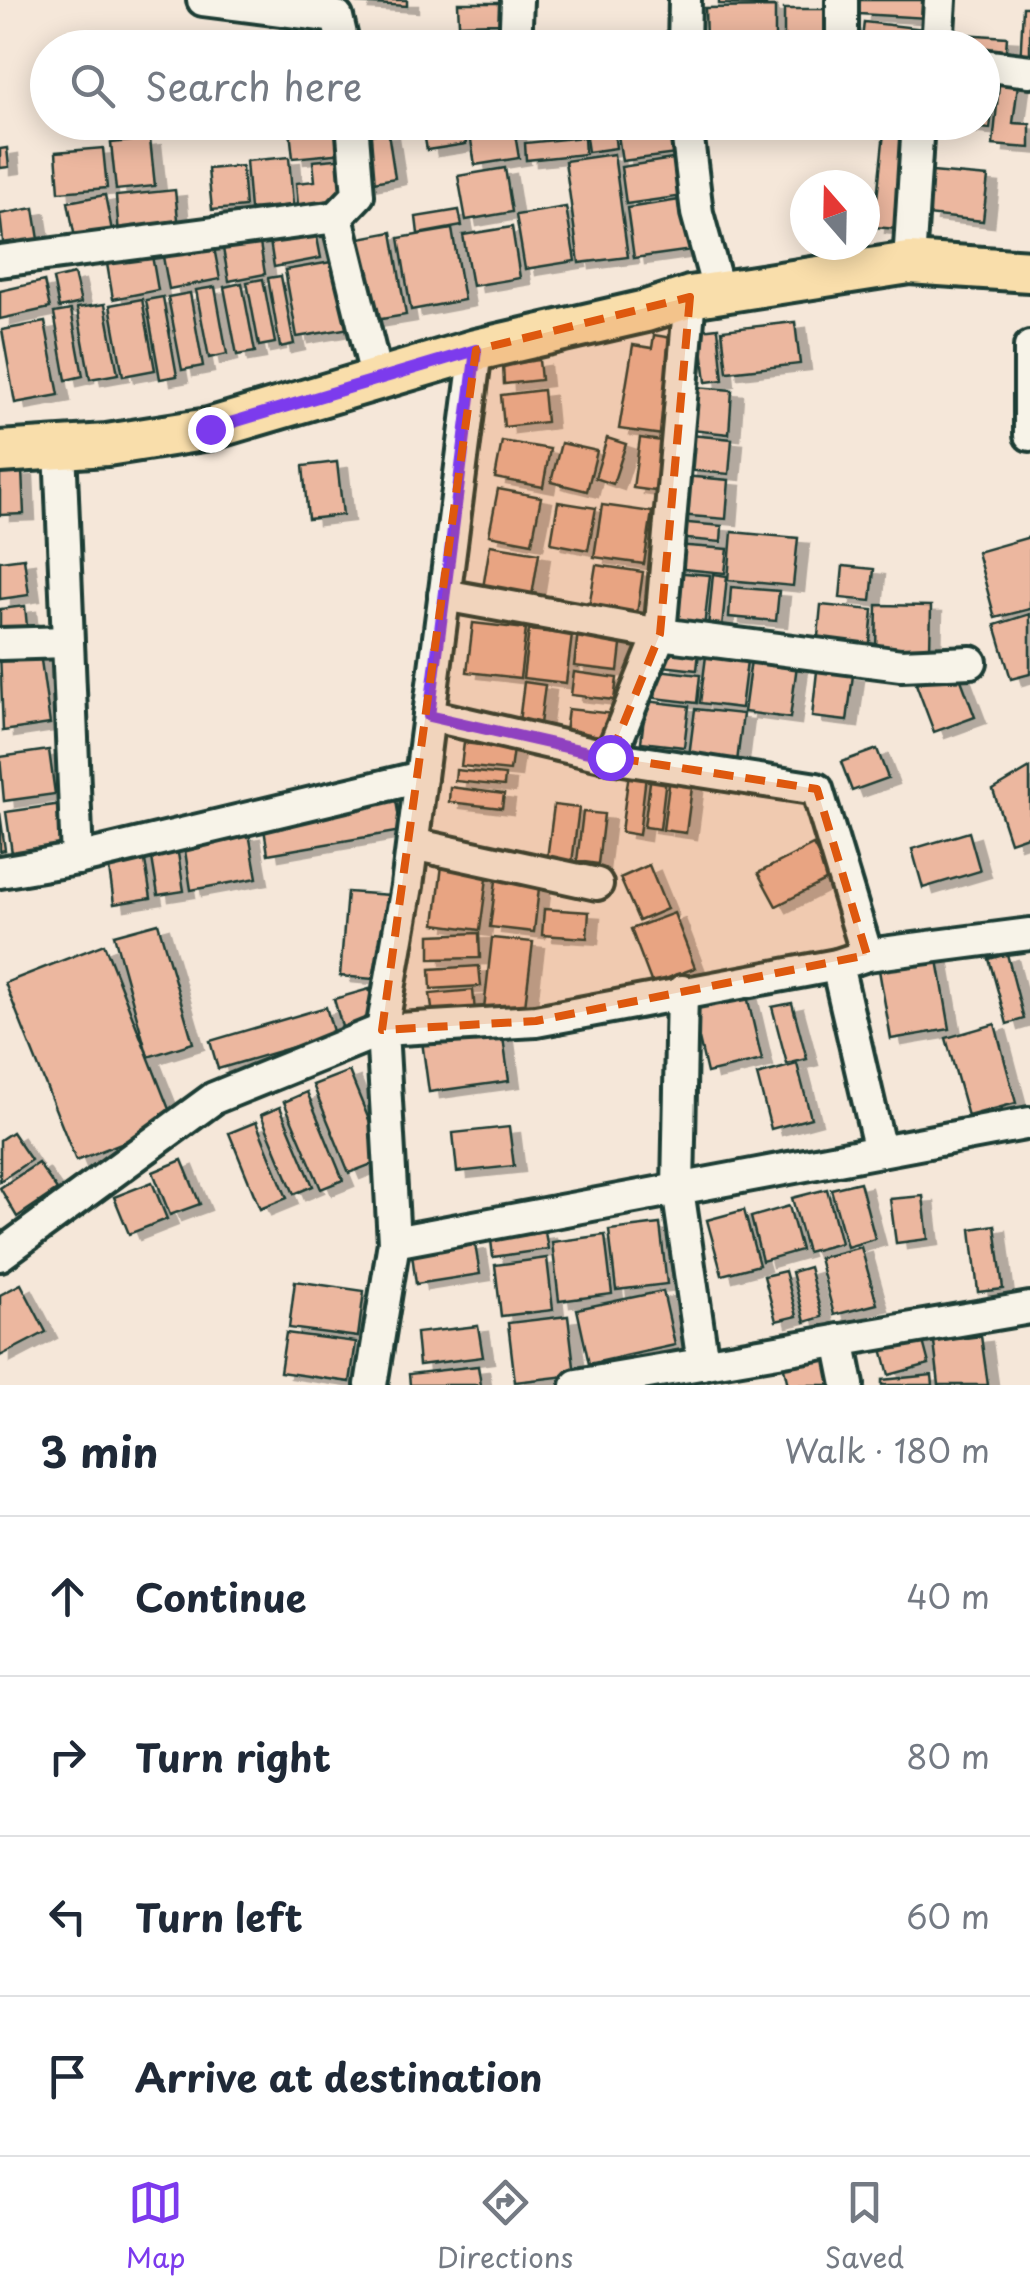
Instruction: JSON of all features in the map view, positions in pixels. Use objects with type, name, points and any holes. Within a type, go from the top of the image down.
[{"type":"main road","points":[[0,452],[107,446],[210,429],[476,350],[704,295],[908,264],[1030,271]]},
{"type":"street","points":[[203,0],[336,17],[339,30]]},
{"type":"street","points":[[515,30],[516,0]]},
{"type":"street","points":[[684,30],[685,0]]},
{"type":"street","points":[[842,0],[842,30]]},
{"type":"street","points":[[939,30],[940,0]]},
{"type":"street","points":[[1000,67],[1030,71]]},
{"type":"street","points":[[0,261],[337,218],[358,195],[353,140]]},
{"type":"street","points":[[610,757],[660,634],[704,295],[688,140]]},
{"type":"street","points":[[908,264],[917,140]]},
{"type":"street","points":[[337,218],[376,380]]},
{"type":"street","points":[[1029,432],[1030,347]]},
{"type":"street","points":[[371,1385],[394,1242],[382,1030],[412,844],[476,350]]},
{"type":"street","points":[[60,448],[77,859]]},
{"type":"street","points":[[444,594],[660,634],[901,665],[970,662]]},
{"type":"street","points":[[0,644],[66,642]]},
{"type":"street","points":[[429,716],[610,757],[816,789],[867,954]]},
{"type":"street","points":[[0,872],[77,859],[421,778]]},
{"type":"street","points":[[412,844],[597,884]]},
{"type":"street","points":[[0,1255],[214,1098],[382,1030],[536,1021],[837,965],[867,954],[1030,934]]},
{"type":"street","points":[[837,965],[880,1151]]},
{"type":"street","points":[[682,991],[678,1190],[703,1364]]},
{"type":"street","points":[[394,1242],[1030,1123]]},
{"type":"street","points":[[577,1385],[1030,1308]]},
{"type":"street","points":[[839,1340],[848,1385]]},
{"type":"highlighted area","points":[[690,297],[660,634],[610,757],[817,789],[867,955],[536,1021],[382,1030],[476,350]]},
{"type":"building","points":[[407,0],[407,6],[358,3]]},
{"type":"building","points":[[719,0],[766,0],[766,5],[719,4]]},
{"type":"building","points":[[860,0],[928,0],[927,18],[859,14]]},
{"type":"building","points":[[458,3],[500,3],[500,23],[459,24]]},
{"type":"building","points":[[775,7],[775,30],[706,30],[705,8]]},
{"type":"building","points":[[1023,7],[1030,7],[1030,65],[1020,64]]},
{"type":"building","points":[[784,9],[834,9],[834,30],[784,30]]},
{"type":"building","points":[[864,22],[925,29],[925,30],[863,30]]},
{"type":"building","points":[[1000,37],[1007,37],[1005,62],[1000,62]]},
{"type":"building","points":[[1000,75],[1019,77],[1013,123],[1030,124],[1030,148],[993,145],[994,140],[1000,140]]},
{"type":"building","points":[[150,140],[155,186],[116,190],[111,143]]},
{"type":"building","points":[[291,140],[343,140],[344,153],[293,158]]},
{"type":"building","points":[[356,140],[389,140],[395,178],[363,184]]},
{"type":"building","points":[[425,140],[465,140],[466,144],[427,150]]},
{"type":"building","points":[[471,140],[516,140],[519,158],[475,165]]},
{"type":"building","points":[[584,140],[585,154],[526,160],[525,143]]},
{"type":"building","points":[[586,140],[615,140],[616,148],[588,152]]},
{"type":"building","points":[[619,140],[674,140],[676,154],[622,161]]},
{"type":"building","points":[[883,140],[906,140],[897,229],[880,228]]},
{"type":"building","points":[[7,148],[9,167],[0,168],[0,149]]},
{"type":"building","points":[[103,148],[107,188],[59,192],[56,152]]},
{"type":"building","points":[[614,154],[628,257],[579,263],[565,161]]},
{"type":"building","points":[[289,157],[293,205],[250,209],[246,161]]},
{"type":"building","points":[[347,158],[350,200],[298,205],[296,183],[315,181],[313,161]]},
{"type":"building","points":[[679,158],[683,196],[626,204],[621,167]]},
{"type":"building","points":[[242,166],[245,207],[212,210],[208,169]]},
{"type":"building","points":[[505,168],[512,212],[466,220],[458,176]]},
{"type":"building","points":[[932,172],[988,177],[983,221],[927,215]]},
{"type":"building","points":[[175,190],[179,229],[119,235],[116,196]]},
{"type":"building","points":[[105,195],[113,236],[76,243],[68,202]]},
{"type":"building","points":[[686,199],[692,250],[634,258],[627,208]]},
{"type":"building","points":[[566,207],[575,261],[525,269],[516,215]]},
{"type":"building","points":[[34,208],[41,252],[5,259],[0,214]]},
{"type":"building","points":[[459,210],[462,226],[418,234],[416,217]]},
{"type":"building","points":[[512,227],[520,278],[472,286],[463,235]]},
{"type":"building","points":[[452,229],[464,300],[411,310],[399,238]]},
{"type":"building","points":[[258,231],[265,274],[229,281],[221,238]]},
{"type":"building","points":[[316,232],[321,258],[274,267],[270,241]]},
{"type":"building","points":[[392,232],[406,315],[363,322],[349,240]]},
{"type":"building","points":[[212,237],[220,279],[169,289],[161,246]]},
{"type":"building","points":[[150,244],[158,290],[113,299],[105,252]]},
{"type":"building","points":[[337,261],[350,328],[297,337],[285,270]]},
{"type":"building","points":[[74,274],[81,303],[59,308],[53,279]]},
{"type":"building","points":[[281,276],[294,344],[280,347],[268,278]]},
{"type":"building","points":[[263,279],[275,343],[259,346],[247,282]]},
{"type":"building","points":[[44,281],[50,308],[0,319],[0,291]]},
{"type":"building","points":[[242,283],[255,352],[237,355],[224,287]]},
{"type":"building","points":[[215,287],[227,354],[209,358],[196,290]]},
{"type":"building","points":[[190,293],[203,366],[182,370],[168,297]]},
{"type":"building","points":[[163,297],[177,376],[160,379],[146,300]]},
{"type":"building","points":[[142,299],[155,370],[123,376],[110,305]]},
{"type":"building","points":[[105,304],[118,374],[90,379],[77,308]]},
{"type":"building","points":[[71,310],[83,376],[66,380],[54,313]]},
{"type":"building","points":[[45,322],[59,395],[15,403],[2,330]]},
{"type":"building","points":[[795,322],[800,364],[727,372],[722,330]]},
{"type":"building","points":[[718,328],[723,380],[706,382],[700,330]]},
{"type":"building","points":[[654,335],[678,339],[663,435],[619,429],[633,345],[652,348]]},
{"type":"building","points":[[539,360],[541,380],[504,384],[503,365]]},
{"type":"building","points":[[695,387],[732,390],[729,434],[691,430]]},
{"type":"building","points":[[543,390],[546,422],[504,427],[501,395]]},
{"type":"building","points":[[690,435],[732,439],[729,474],[686,470]]},
{"type":"building","points":[[607,438],[626,444],[613,484],[595,478]]},
{"type":"building","points":[[640,438],[662,441],[655,491],[633,488]]},
{"type":"building","points":[[502,441],[550,449],[543,487],[495,478]]},
{"type":"building","points":[[561,443],[597,451],[587,491],[551,482]]},
{"type":"building","points":[[337,462],[343,515],[308,519],[303,466]]},
{"type":"building","points":[[22,470],[24,514],[0,515],[0,472]]},
{"type":"building","points":[[683,476],[729,480],[726,519],[679,515]]},
{"type":"building","points":[[498,489],[541,497],[532,543],[489,535]]},
{"type":"building","points":[[558,502],[596,508],[588,550],[551,543]]},
{"type":"building","points":[[602,505],[652,512],[644,564],[594,557]]},
{"type":"building","points":[[677,522],[722,526],[721,542],[676,538]]},
{"type":"building","points":[[732,532],[798,538],[793,586],[728,580]]},
{"type":"building","points":[[1030,537],[1030,609],[995,618],[977,552]]},
{"type":"building","points":[[490,545],[539,553],[531,602],[482,594]]},
{"type":"building","points":[[675,545],[728,549],[725,573],[673,568]]},
{"type":"building","points":[[24,558],[29,595],[0,599],[0,561]]},
{"type":"building","points":[[596,565],[643,572],[637,614],[589,607]]},
{"type":"building","points":[[843,566],[874,569],[871,601],[840,598]]},
{"type":"building","points":[[671,572],[710,575],[704,628],[666,624]]},
{"type":"building","points":[[713,574],[727,576],[722,628],[708,627]]},
{"type":"building","points":[[731,587],[779,591],[776,621],[729,617]]},
{"type":"building","points":[[821,605],[873,610],[869,652],[817,647]]},
{"type":"building","points":[[877,605],[931,606],[930,652],[876,651]]},
{"type":"building","points":[[25,606],[28,636],[0,640],[0,609]]},
{"type":"building","points":[[1030,614],[1030,674],[1011,679],[995,625]]},
{"type":"building","points":[[473,623],[526,629],[520,678],[467,672]]},
{"type":"building","points":[[529,630],[572,635],[566,683],[523,678]]},
{"type":"building","points":[[578,631],[622,637],[618,671],[574,666]]},
{"type":"building","points":[[39,646],[50,724],[3,731],[0,652]]},
{"type":"building","points":[[664,648],[699,652],[697,670],[662,666]]},
{"type":"building","points":[[706,656],[747,661],[741,708],[700,703]]},
{"type":"building","points":[[751,660],[797,665],[790,718],[744,712]]},
{"type":"building","points":[[957,669],[975,717],[934,732],[916,684]]},
{"type":"building","points":[[658,670],[700,675],[697,703],[655,698]]},
{"type":"building","points":[[817,671],[853,675],[847,721],[812,717]]},
{"type":"building","points":[[574,672],[617,678],[614,700],[571,695]]},
{"type":"building","points":[[524,682],[545,685],[540,724],[519,722]]},
{"type":"building","points":[[646,701],[689,706],[684,747],[641,742]]},
{"type":"building","points":[[568,709],[614,714],[611,737],[565,732]]},
{"type":"building","points":[[695,709],[743,714],[737,762],[689,756]]},
{"type":"building","points":[[464,743],[513,749],[510,771],[461,766]]},
{"type":"building","points":[[877,749],[888,778],[852,791],[841,762]]},
{"type":"building","points":[[49,750],[55,794],[4,801],[0,757]]},
{"type":"building","points":[[630,765],[647,767],[639,835],[621,832]]},
{"type":"building","points":[[652,767],[667,769],[660,829],[644,827]]},
{"type":"building","points":[[1030,768],[1030,835],[1010,842],[993,790]]},
{"type":"building","points":[[671,769],[694,772],[686,833],[663,830]]},
{"type":"building","points":[[456,770],[505,775],[504,786],[455,781]]},
{"type":"building","points":[[450,787],[504,794],[502,808],[449,802]]},
{"type":"building","points":[[395,794],[401,831],[268,854],[262,816]]},
{"type":"building","points":[[62,804],[68,845],[12,853],[6,812]]},
{"type":"building","points":[[554,805],[579,808],[572,863],[547,859]]},
{"type":"building","points":[[583,812],[604,814],[598,864],[577,861]]},
{"type":"building","points":[[0,813],[5,850],[0,851]]},
{"type":"building","points":[[969,832],[980,871],[923,888],[912,849]]},
{"type":"building","points":[[249,833],[257,878],[191,890],[184,844]]},
{"type":"building","points":[[813,845],[831,878],[776,906],[758,873]]},
{"type":"building","points":[[177,847],[184,891],[158,895],[151,852]]},
{"type":"building","points":[[143,848],[151,898],[114,904],[107,854]]},
{"type":"building","points":[[442,865],[488,871],[480,930],[435,924]]},
{"type":"building","points":[[649,865],[667,909],[639,921],[620,878]]},
{"type":"building","points":[[497,873],[540,879],[534,932],[490,927]]},
{"type":"building","points":[[347,892],[390,895],[384,980],[340,976]]},
{"type":"building","points":[[544,909],[589,912],[587,938],[542,935]]},
{"type":"building","points":[[674,913],[695,968],[652,984],[631,929]]},
{"type":"building","points":[[158,923],[193,1043],[148,1057],[114,935]]},
{"type":"building","points":[[479,933],[480,958],[430,959],[430,935]]},
{"type":"building","points":[[492,938],[533,942],[524,1014],[484,1009]]},
{"type":"building","points":[[104,944],[174,1122],[76,1161],[5,983]]},
{"type":"building","points":[[937,954],[950,1029],[891,1039],[878,964]]},
{"type":"building","points":[[1007,954],[1024,1019],[1007,1024],[989,959]]},
{"type":"building","points":[[479,966],[481,986],[431,989],[430,969]]},
{"type":"building","points":[[744,983],[762,1060],[707,1073],[689,996]]},
{"type":"building","points":[[369,989],[378,1020],[343,1030],[334,999]]},
{"type":"building","points":[[473,990],[475,1012],[433,1016],[430,994]]},
{"type":"building","points":[[792,1003],[807,1059],[787,1064],[772,1007]]},
{"type":"building","points":[[326,1007],[334,1035],[218,1069],[210,1041]]},
{"type":"building","points":[[995,1024],[1016,1103],[968,1116],[946,1038]]},
{"type":"building","points":[[502,1030],[509,1081],[429,1092],[422,1041]]},
{"type":"building","points":[[797,1064],[811,1118],[771,1129],[757,1075]]},
{"type":"building","points":[[349,1071],[385,1159],[349,1173],[313,1085]]},
{"type":"building","points":[[307,1092],[343,1180],[321,1189],[284,1102]]},
{"type":"building","points":[[280,1107],[313,1186],[294,1194],[261,1115]]},
{"type":"building","points":[[256,1122],[287,1198],[260,1209],[229,1133]]},
{"type":"building","points":[[509,1127],[514,1166],[457,1172],[453,1133]]},
{"type":"building","points":[[12,1132],[31,1160],[0,1181],[0,1140]]},
{"type":"building","points":[[182,1160],[200,1204],[170,1215],[153,1172]]},
{"type":"building","points":[[38,1163],[57,1190],[17,1217],[0,1188]]},
{"type":"building","points":[[152,1182],[167,1219],[129,1234],[114,1197]]},
{"type":"building","points":[[860,1182],[875,1239],[847,1247],[831,1189]]},
{"type":"building","points":[[827,1189],[841,1243],[807,1252],[792,1198]]},
{"type":"building","points":[[923,1196],[928,1239],[896,1243],[890,1199]]},
{"type":"building","points":[[789,1206],[801,1250],[762,1261],[751,1217]]},
{"type":"building","points":[[744,1210],[759,1265],[722,1275],[707,1220]]},
{"type":"building","points":[[660,1224],[667,1284],[616,1290],[609,1230]]},
{"type":"building","points":[[995,1225],[1003,1289],[978,1292],[971,1229]]},
{"type":"building","points":[[545,1232],[548,1249],[493,1257],[491,1240]]},
{"type":"building","points":[[605,1235],[612,1294],[559,1301],[552,1242]]},
{"type":"building","points":[[475,1244],[480,1274],[416,1284],[412,1254]]},
{"type":"building","points":[[861,1247],[877,1304],[834,1315],[819,1258]]},
{"type":"building","points":[[547,1258],[553,1310],[501,1316],[495,1265]]},
{"type":"building","points":[[809,1267],[822,1317],[805,1322],[792,1272]]},
{"type":"building","points":[[785,1271],[797,1316],[776,1321],[764,1276]]},
{"type":"building","points":[[295,1281],[364,1291],[358,1337],[289,1328]]},
{"type":"building","points":[[21,1284],[46,1332],[0,1356],[0,1295]]},
{"type":"building","points":[[663,1291],[675,1345],[589,1364],[577,1309]]},
{"type":"building","points":[[568,1316],[575,1375],[515,1382],[508,1323]]},
{"type":"building","points":[[478,1326],[483,1357],[419,1365],[416,1333]]},
{"type":"building","points":[[920,1330],[929,1364],[889,1375],[880,1341]]},
{"type":"building","points":[[286,1333],[356,1342],[350,1382],[280,1372]]},
{"type":"building","points":[[981,1336],[988,1385],[939,1385],[934,1342]]},
{"type":"building","points":[[833,1350],[843,1385],[788,1385],[783,1364]]},
{"type":"building","points":[[478,1366],[481,1385],[410,1385],[409,1374]]},
{"type":"building","points":[[932,1375],[933,1385],[882,1385],[882,1380]]},
{"type":"route","points":[[210,429],[476,350],[429,716],[610,757]]}]
